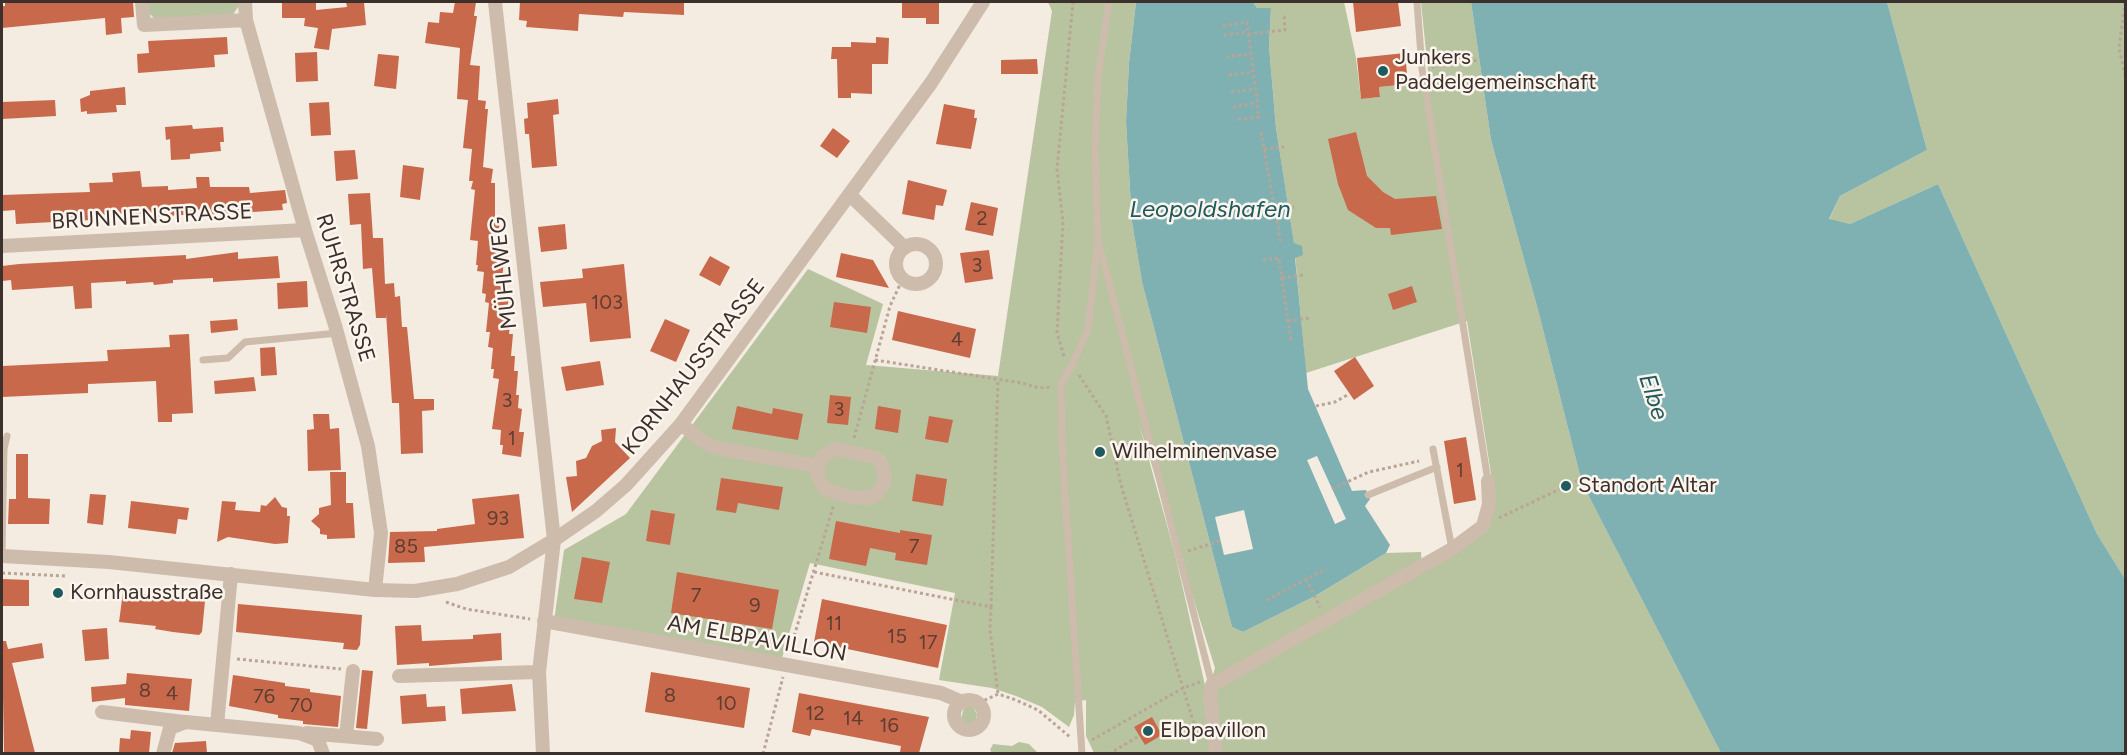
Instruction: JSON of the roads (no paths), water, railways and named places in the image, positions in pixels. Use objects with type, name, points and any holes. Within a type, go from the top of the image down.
[{"type":"street","points":[[142,2],[144,24],[246,20]]},
{"type":"street","name":"RUHRSTRASSE","points":[[245,2],[246,20],[305,230],[338,333],[368,446],[381,532],[375,590]]},
{"type":"street","name":"MÜHLWEG","points":[[495,2],[554,540],[539,672],[543,753]]},
{"type":"street","name":"KORNHAUSSTRASSE","points":[[2,556],[109,562],[375,590],[415,591],[457,584],[509,567],[554,540],[626,485],[681,424],[931,83],[983,2]]},
{"type":"street","points":[[850,195],[905,248]]},
{"type":"street","name":"BRUNNENSTRASSE","points":[[2,246],[305,230]]},
{"type":"street","points":[[915,244],[927,247],[932,252],[936,264],[935,271],[927,281],[914,284],[899,273],[897,261],[905,248],[915,244]]},
{"type":"street","points":[[681,424],[705,443],[721,449],[818,466]]},
{"type":"street","points":[[836,449],[850,451],[880,461],[885,475],[884,483],[876,495],[869,498],[836,494],[820,484],[818,466],[829,452],[836,449]]},
{"type":"street","points":[[1216,753],[1208,682],[1452,549],[1483,526],[1489,504],[1488,481]]},
{"type":"street","points":[[217,725],[231,574]]},
{"type":"street","name":"AM ELBPAVILLON","points":[[544,621],[940,693],[962,702],[970,699],[979,703],[984,712],[983,722],[975,729],[965,730],[957,724],[953,715],[962,702]]},
{"type":"street","points":[[346,736],[352,671]]},
{"type":"street","points":[[399,676],[539,672]]},
{"type":"street","points":[[102,712],[377,739]]},
{"type":"street","points":[[163,753],[170,728],[186,722]]},
{"type":"street","points":[[299,733],[318,740],[323,753]]},
{"type":"lane","points":[[1082,750],[1062,445],[1061,383],[1072,366],[1088,328],[1098,242],[1096,129],[1098,76],[1109,2]]},
{"type":"lane","points":[[1417,2],[1422,69],[1488,481]]},
{"type":"lane","points":[[1098,242],[1178,554],[1208,682]]},
{"type":"lane","points":[[203,360],[228,358],[244,342],[338,333]]},
{"type":"lane","points":[[2,551],[4,449],[7,436]]},
{"type":"lane","points":[[1433,449],[1452,549]]},
{"type":"lane","points":[[1368,495],[1437,467]]},
{"type":"water","name":"Leopoldshafen","points":[[1136,2],[1253,2],[1257,8],[1271,8],[1269,46],[1276,128],[1294,243],[1302,246],[1303,255],[1295,258],[1308,389],[1352,491],[1366,490],[1370,499],[1365,506],[1390,545],[1386,553],[1315,596],[1243,632],[1232,627],[1142,282],[1132,222],[1126,122],[1129,63]]},
{"type":"water","name":"Elbe","points":[[1471,2],[1887,2],[1927,150],[1840,196],[1829,219],[1850,224],[1938,184],[2097,534],[2125,579],[2125,753],[1721,753],[1582,483],[1538,310],[1491,140]]},
{"type":"place","name":"Junkers Paddelgemeinschaft","points":[[1383,71]]},
{"type":"place","name":"Wilhelminenvase","points":[[1100,452]]},
{"type":"place","name":"Standort Altar","points":[[1566,486]]},
{"type":"place","name":"Kornhausstraße","points":[[58,593]]},
{"type":"place","name":"Elbpavillon","points":[[1148,731]]}]
